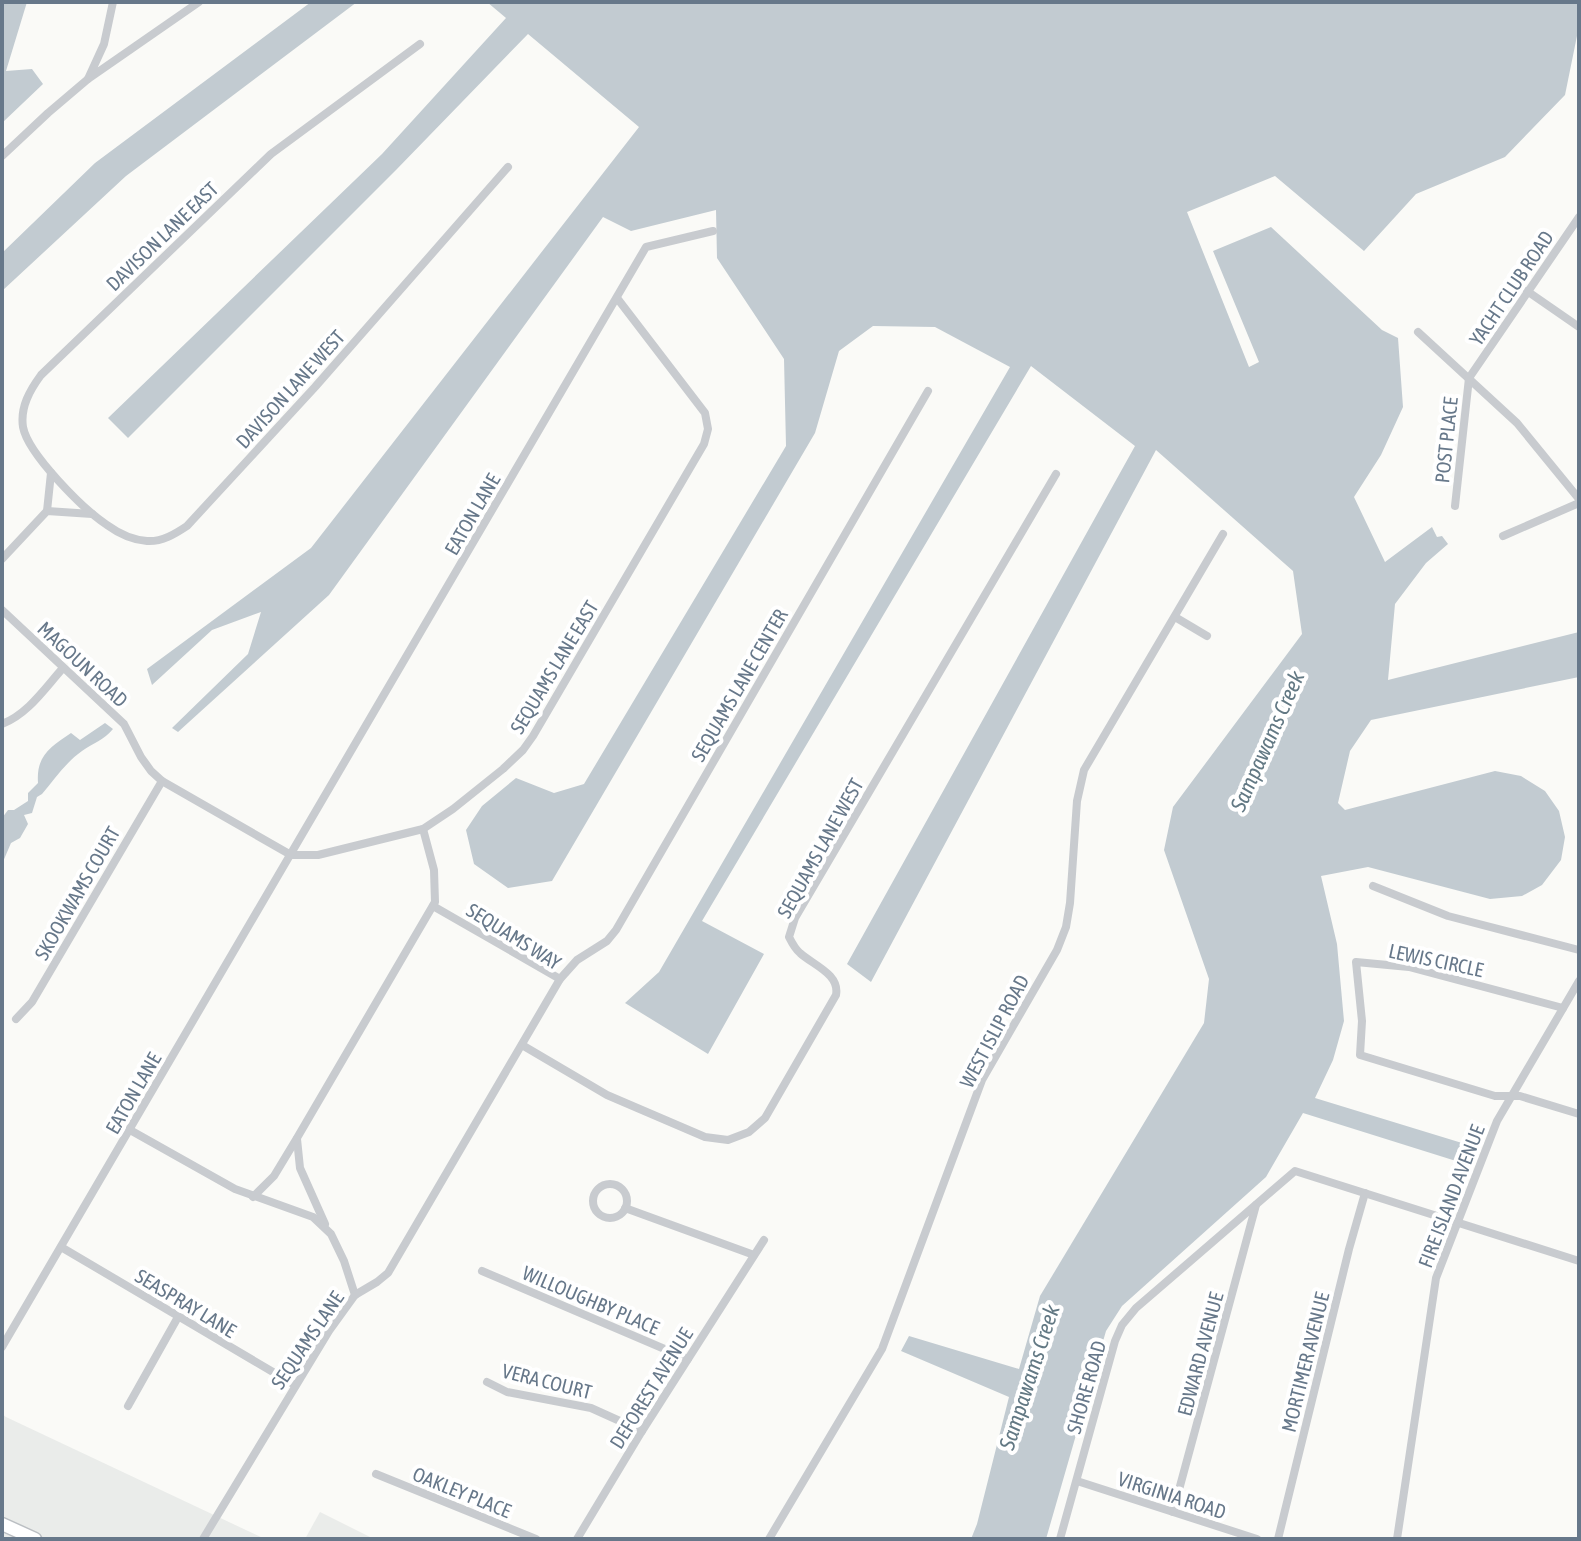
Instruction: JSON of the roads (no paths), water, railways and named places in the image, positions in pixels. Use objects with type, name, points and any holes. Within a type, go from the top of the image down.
[{"type":"main road","points":[[2,1524],[35,1539]]},
{"type":"street","points":[[88,79],[104,44],[113,2]]},
{"type":"street","points":[[2,156],[88,79],[199,2]]},
{"type":"street","name":"DAVISON LANE EAST","points":[[69,491],[31,447],[23,427],[23,410],[29,391],[41,375],[271,154],[420,44]]},
{"type":"street","name":"DAVISON LANE WEST","points":[[69,491],[92,514],[127,536],[149,541],[171,537],[187,526],[315,387],[508,167]]},
{"type":"street","name":"YACHT CLUB ROAD","points":[[1469,378],[1579,217]]},
{"type":"street","name":"EATON LANE","points":[[2,1347],[646,247],[713,231]]},
{"type":"street","points":[[1527,291],[1579,327]]},
{"type":"street","name":"SEQUAMS LANE EAST","points":[[423,829],[453,809],[523,750],[704,444],[708,429],[705,413],[617,298]]},
{"type":"street","points":[[1418,332],[1517,423],[1579,501],[1503,536]]},
{"type":"street","name":"POST PLACE","points":[[1455,506],[1469,378]]},
{"type":"street","name":"SEQUAMS LANE CENTER","points":[[560,979],[577,960],[607,941],[616,930],[928,391]]},
{"type":"street","points":[[2,559],[47,511],[51,473]]},
{"type":"street","name":"SEQUAMS LANE WEST","points":[[522,1045],[607,1095],[705,1137],[728,1140],[749,1132],[765,1118],[836,995],[833,978],[797,951],[789,937],[795,918],[1056,474]]},
{"type":"street","points":[[47,511],[92,514]]},
{"type":"street","name":"WEST ISLIP ROAD","points":[[769,1539],[882,1349],[982,1080],[1057,950],[1066,927],[1071,896],[1077,801],[1084,770],[1223,534]]},
{"type":"street","name":"MAGOUN ROAD","points":[[2,610],[124,724],[141,757],[162,781],[291,855]]},
{"type":"street","points":[[1175,617],[1207,636]]},
{"type":"street","points":[[2,724],[23,712],[63,668]]},
{"type":"street","name":"SKOOKWAMS COURT","points":[[16,1019],[32,1002],[162,781]]},
{"type":"street","points":[[253,1197],[274,1176],[435,902],[434,870],[423,829],[318,855],[291,855]]},
{"type":"street","points":[[1373,886],[1448,916],[1579,950]]},
{"type":"street","name":"SEQUAMS WAY","points":[[433,906],[560,979],[522,1045]]},
{"type":"street","name":"LEWIS CIRCLE","points":[[1510,1097],[1495,1096],[1360,1055],[1362,1021],[1356,962],[1409,967],[1563,1008]]},
{"type":"street","name":"FIRE ISLAND AVENUE","points":[[1397,1539],[1436,1278],[1497,1121],[1579,981]]},
{"type":"street","name":"SEQUAMS LANE","points":[[203,1539],[323,1339],[355,1295],[388,1273],[522,1045]]},
{"type":"street","points":[[1510,1097],[1520,1096],[1579,1114]]},
{"type":"street","points":[[130,1130],[214,1178],[253,1197],[313,1217],[326,1227]]},
{"type":"street","points":[[297,1138],[300,1168],[344,1261],[355,1295]]},
{"type":"street","name":"SHORE ROAD","points":[[1060,1539],[1115,1341],[1122,1325],[1136,1308],[1295,1171],[1365,1193]]},
{"type":"street","points":[[610,1184],[620,1188],[626,1197],[625,1208],[617,1216],[601,1215],[594,1207],[593,1197],[599,1187],[610,1184]]},
{"type":"street","points":[[1365,1193],[1579,1261]]},
{"type":"street","name":"MORTIMER AVENUE","points":[[1278,1539],[1365,1193]]},
{"type":"street","name":"EDWARD AVENUE","points":[[1173,1512],[1256,1205]]},
{"type":"street","points":[[625,1208],[754,1255]]},
{"type":"street","name":"DEFOREST AVENUE","points":[[577,1539],[764,1240]]},
{"type":"street","name":"SEASPRAY LANE","points":[[61,1247],[295,1385]]},
{"type":"street","name":"WILLOUGHBY PLACE","points":[[482,1271],[688,1359]]},
{"type":"street","points":[[128,1406],[178,1317]]},
{"type":"street","name":"VERA COURT","points":[[487,1382],[507,1392],[591,1408],[642,1431]]},
{"type":"street","name":"OAKLEY PLACE","points":[[376,1474],[536,1539]]},
{"type":"street","name":"VIRGINIA ROAD","points":[[1077,1481],[1173,1512],[1217,1531],[1257,1539]]},
{"type":"water","points":[[2,2],[27,2],[6,71],[32,69],[43,84],[2,123]]},
{"type":"water","points":[[311,2],[357,2],[126,176],[2,291],[2,253],[95,163]]},
{"type":"water","name":"Sampawams Creek","points":[[487,2],[1579,2],[1579,26],[1565,95],[1505,157],[1416,194],[1364,251],[1275,176],[1187,212],[1249,367],[1259,362],[1213,251],[1271,227],[1382,330],[1398,338],[1403,407],[1381,455],[1354,497],[1385,562],[1432,527],[1437,537],[1442,536],[1448,544],[1426,563],[1395,604],[1388,680],[1579,632],[1579,677],[1371,720],[1350,751],[1338,803],[1345,810],[1495,771],[1521,776],[1545,791],[1559,811],[1565,837],[1561,860],[1542,885],[1522,896],[1490,899],[1368,867],[1321,876],[1337,944],[1344,1021],[1333,1060],[1315,1098],[1462,1143],[1456,1161],[1303,1113],[1266,1177],[1122,1306],[1106,1331],[1046,1539],[971,1539],[1009,1397],[901,1351],[909,1336],[1019,1369],[1040,1296],[1204,1023],[1209,979],[1164,850],[1173,807],[1302,634],[1293,571],[1156,450],[871,982],[847,964],[1135,446],[1031,366],[702,921],[764,954],[708,1054],[625,1003],[659,972],[1010,367],[935,327],[873,326],[839,351],[815,433],[552,881],[508,888],[474,864],[466,830],[482,806],[516,778],[554,793],[584,784],[786,446],[784,359],[717,258],[716,210],[631,231],[603,217],[329,595],[178,732],[172,728],[248,654],[261,612],[212,630],[152,685],[147,669],[311,548],[639,127],[528,34],[128,438],[108,418],[382,154],[506,18]]},
{"type":"water","points":[[105,723],[113,729],[76,755],[37,797],[32,813],[24,815],[28,824],[20,838],[11,843],[2,864],[2,818],[8,810],[14,810],[28,801],[28,793],[38,783],[39,766],[46,753],[71,733],[80,740]]}]
